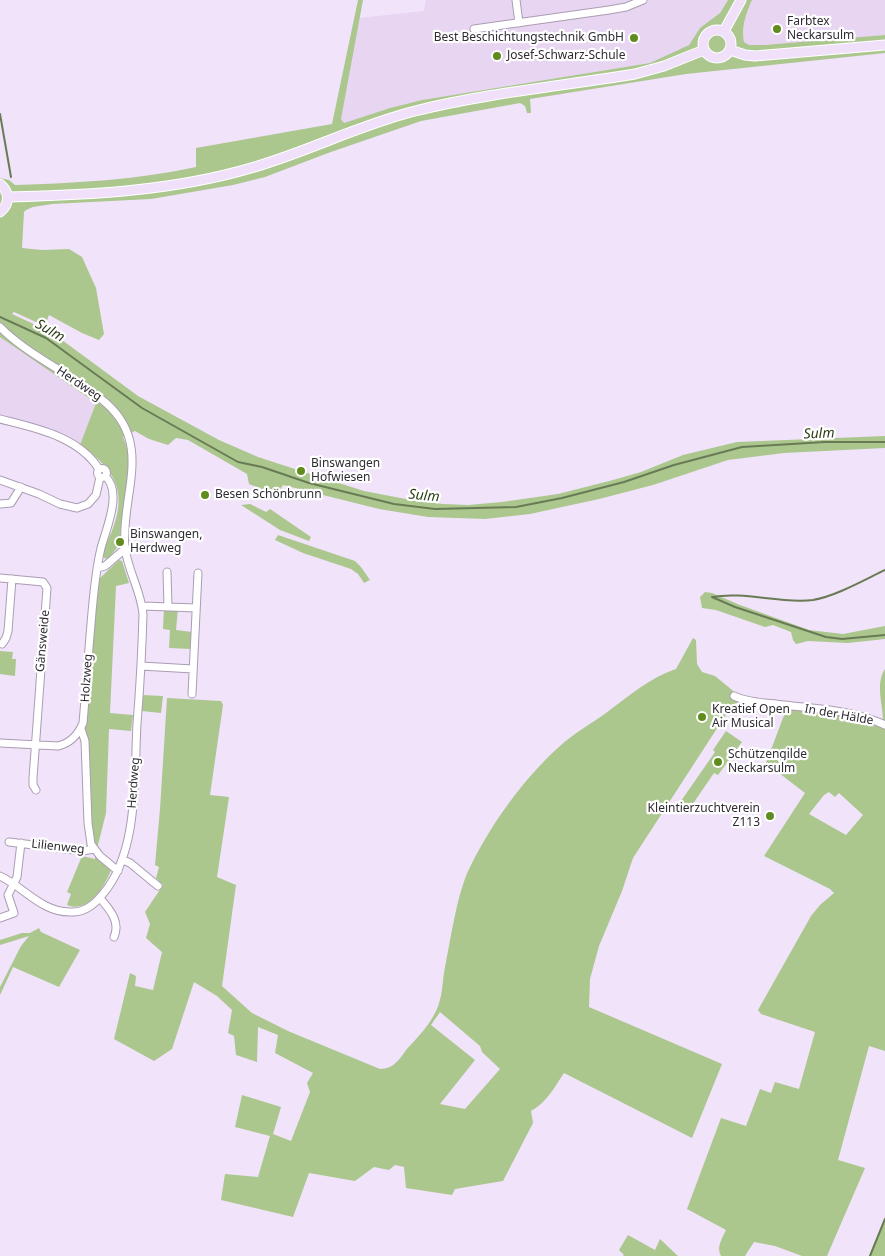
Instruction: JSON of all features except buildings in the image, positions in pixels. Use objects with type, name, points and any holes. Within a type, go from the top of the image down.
[{"type":"main road","points":[[724,31],[742,0]]},
{"type":"main road","points":[[718,30],[724,31],[731,41],[730,50],[725,56],[715,58],[704,50],[703,41],[709,33],[718,30]]},
{"type":"main road","points":[[730,50],[745,56],[755,56],[885,45]]},
{"type":"main road","points":[[8,198],[118,191],[193,182],[250,169],[390,118],[416,111],[455,102],[636,74],[664,66],[704,50]]},
{"type":"main road","points":[[0,184],[5,188],[8,198],[6,206],[0,212]]},
{"type":"street","points":[[516,0],[519,22]]},
{"type":"street","points":[[474,29],[609,10],[626,7],[643,0]]},
{"type":"street","name":"Herdweg","points":[[0,327],[19,344],[99,397],[114,411],[123,425],[129,440],[133,464],[125,522],[126,548],[131,572],[139,591],[142,606],[141,666],[133,806],[123,860],[118,871],[94,904],[80,911],[65,912],[45,906],[0,876]]},
{"type":"street","name":"Holzweg","points":[[0,420],[39,429],[58,436],[92,459],[99,469],[105,470],[103,477],[112,486],[113,500],[110,519],[97,568],[83,723],[80,729],[84,742],[88,823],[91,844],[94,849]]},
{"type":"street","points":[[0,480],[60,504],[77,508],[88,504],[96,495],[103,477]]},
{"type":"street","points":[[0,504],[11,503],[21,487]]},
{"type":"street","points":[[97,568],[105,566],[126,548]]},
{"type":"street","points":[[167,572],[168,607]]},
{"type":"street","points":[[192,694],[198,573]]},
{"type":"street","name":"Gänsweide","points":[[0,578],[44,582],[47,588],[35,745]]},
{"type":"street","points":[[2,644],[8,631],[12,579]]},
{"type":"street","points":[[142,606],[196,608]]},
{"type":"street","points":[[141,666],[193,669]]},
{"type":"street","name":"In der Hälde","points":[[734,696],[769,704],[843,712],[879,721],[885,725]]},
{"type":"street","points":[[0,742],[58,746],[65,744],[75,737],[80,729]]},
{"type":"street","points":[[35,745],[33,785],[36,790]]},
{"type":"street","name":"Lilienweg","points":[[9,842],[82,851],[94,849]]},
{"type":"street","name":"Lilienweg","points":[[0,918],[14,913],[8,895],[14,885],[21,843]]},
{"type":"street","points":[[94,849],[118,871]]},
{"type":"street","points":[[123,860],[130,863],[158,886]]},
{"type":"street","points":[[100,898],[116,921],[117,927],[114,937]]},
{"type":"shaded area","points":[[426,0],[728,0],[720,13],[700,28],[689,45],[650,63],[422,100],[344,123],[341,119],[359,18],[424,11]]},
{"type":"shaded area","points":[[752,0],[885,0],[885,35],[749,45],[744,42],[743,35],[746,12]]},
{"type":"shaded area","points":[[0,337],[96,403],[80,445],[68,437],[48,429],[0,417]]},
{"type":"green space","points":[[358,0],[363,0],[341,119],[344,123],[422,100],[650,63],[689,45],[700,28],[720,13],[728,0],[752,0],[746,15],[743,31],[744,42],[749,45],[885,35],[885,53],[686,74],[530,99],[531,113],[527,113],[525,106],[520,103],[421,121],[265,177],[233,185],[151,199],[52,204],[33,207],[24,212],[22,248],[42,250],[69,249],[82,257],[96,288],[104,334],[99,340],[49,315],[45,326],[14,312],[12,314],[62,340],[138,396],[219,440],[258,457],[364,491],[406,499],[468,505],[558,494],[641,472],[683,455],[737,442],[885,436],[885,448],[784,453],[728,460],[653,485],[599,499],[530,514],[485,519],[428,517],[379,509],[283,485],[277,495],[249,484],[247,474],[188,440],[176,438],[168,445],[149,439],[135,431],[123,437],[128,451],[129,464],[120,544],[108,559],[104,558],[105,546],[112,532],[117,514],[118,490],[114,480],[101,462],[80,445],[96,403],[0,337],[0,178],[9,180],[15,185],[83,182],[151,175],[196,167],[196,148],[332,124]]},
{"type":"green space","points":[[250,504],[266,512],[270,509],[311,537],[309,541],[280,530],[241,505]]},
{"type":"green space","points":[[278,535],[355,561],[370,580],[364,583],[358,574],[351,569],[303,553],[275,540]]},
{"type":"green space","points":[[119,560],[122,561],[129,583],[116,586],[110,713],[133,715],[131,731],[109,729],[106,813],[97,849],[94,846],[90,822],[83,723],[94,586],[98,585],[100,578]]},
{"type":"green space","points":[[705,592],[809,630],[843,634],[885,626],[885,639],[848,643],[808,641],[796,644],[791,632],[773,625],[765,627],[716,610],[702,608],[700,597]]},
{"type":"green space","points":[[164,608],[178,609],[176,630],[192,632],[191,649],[169,648],[170,630],[163,629]]},
{"type":"green space","points":[[693,638],[696,640],[697,664],[702,672],[715,676],[737,694],[751,698],[860,714],[883,720],[880,681],[885,669],[885,1051],[869,1046],[838,1160],[865,1168],[827,1256],[802,1256],[775,1246],[754,1242],[745,1256],[721,1256],[719,1246],[726,1230],[687,1209],[721,1118],[746,1126],[760,1089],[771,1093],[775,1082],[799,1089],[815,1032],[761,1014],[758,1010],[811,916],[834,893],[830,889],[764,856],[805,793],[766,763],[786,710],[741,702],[736,703],[725,716],[633,858],[622,891],[599,946],[590,979],[589,1007],[722,1064],[692,1138],[564,1073],[546,1099],[531,1111],[533,1123],[503,1181],[455,1189],[452,1195],[406,1188],[404,1167],[395,1165],[389,1170],[374,1167],[355,1181],[309,1173],[293,1217],[221,1200],[225,1174],[258,1177],[270,1136],[235,1127],[242,1095],[281,1107],[273,1134],[291,1141],[310,1092],[307,1083],[313,1073],[275,1053],[278,1035],[258,1027],[257,1062],[236,1055],[234,1036],[228,1033],[232,1010],[217,996],[194,982],[172,1049],[154,1061],[114,1039],[130,973],[136,976],[135,986],[153,990],[162,952],[146,938],[150,924],[145,912],[163,885],[156,878],[159,867],[155,865],[167,698],[221,701],[223,705],[210,795],[229,797],[217,877],[236,885],[222,986],[252,1013],[288,1031],[380,1069],[385,1069],[392,1066],[398,1060],[426,1027],[436,1011],[441,995],[455,916],[465,878],[488,834],[509,802],[533,773],[565,741],[648,682],[676,669]],"holes":[[[829,792],[835,797],[839,793],[863,815],[846,835],[809,814],[824,795]],[[440,1012],[480,1046],[482,1052],[500,1069],[465,1109],[440,1104],[475,1060],[431,1025]]]},
{"type":"green space","points":[[0,651],[13,652],[12,659],[16,659],[15,676],[0,674]]},
{"type":"green space","points":[[142,695],[163,696],[161,713],[142,711]]},
{"type":"green space","name":"Schützengilde Neckarsulm","points":[[726,731],[742,742],[718,775],[714,773],[690,808],[681,801],[715,752],[713,750]]},
{"type":"green space","points":[[82,856],[98,858],[111,870],[95,897],[82,906],[75,907],[67,905],[71,894],[67,892]]},
{"type":"green space","points":[[39,928],[41,932],[80,950],[59,987],[13,967],[0,995],[0,987],[21,946],[29,936],[0,945],[0,940],[22,933],[30,933]]},
{"type":"green space","points":[[885,1217],[885,1256],[869,1256]]},
{"type":"green space","points":[[628,1235],[655,1250],[660,1239],[678,1256],[623,1256],[619,1250]]},
{"type":"waterway","points":[[0,114],[11,177]]},
{"type":"waterway","name":"Sulm","points":[[0,317],[46,338],[142,408],[238,462],[262,467],[309,483],[394,504],[435,509],[516,507],[562,498],[624,482],[674,465],[742,447],[825,442],[885,442]]},
{"type":"waterway","points":[[712,597],[737,596],[800,601],[813,600],[840,591],[885,570]]},
{"type":"waterway","points":[[712,597],[735,607],[826,637],[842,639],[885,635]]},
{"type":"waterway","points":[[870,1256],[885,1219]]},
{"type":"place","name":"Farbtex Neckarsulm","points":[[777,29]]},
{"type":"place","name":"Best Beschichtungstechnik GmbH","points":[[634,38]]},
{"type":"place","name":"Josef-Schwarz-Schule","points":[[497,56]]},
{"type":"place","name":"Binswangen Hofwiesen","points":[[301,471]]},
{"type":"place","name":"Besen Schönbrunn","points":[[205,495]]},
{"type":"place","name":"Binswangen, Herdweg","points":[[120,542]]},
{"type":"place","name":"Kreatief Open Air Musical","points":[[702,717]]},
{"type":"place","name":"Schützengilde Neckarsulm","points":[[718,762]]},
{"type":"place","name":"Kleintierzuchtverein Z113","points":[[770,816]]}]
